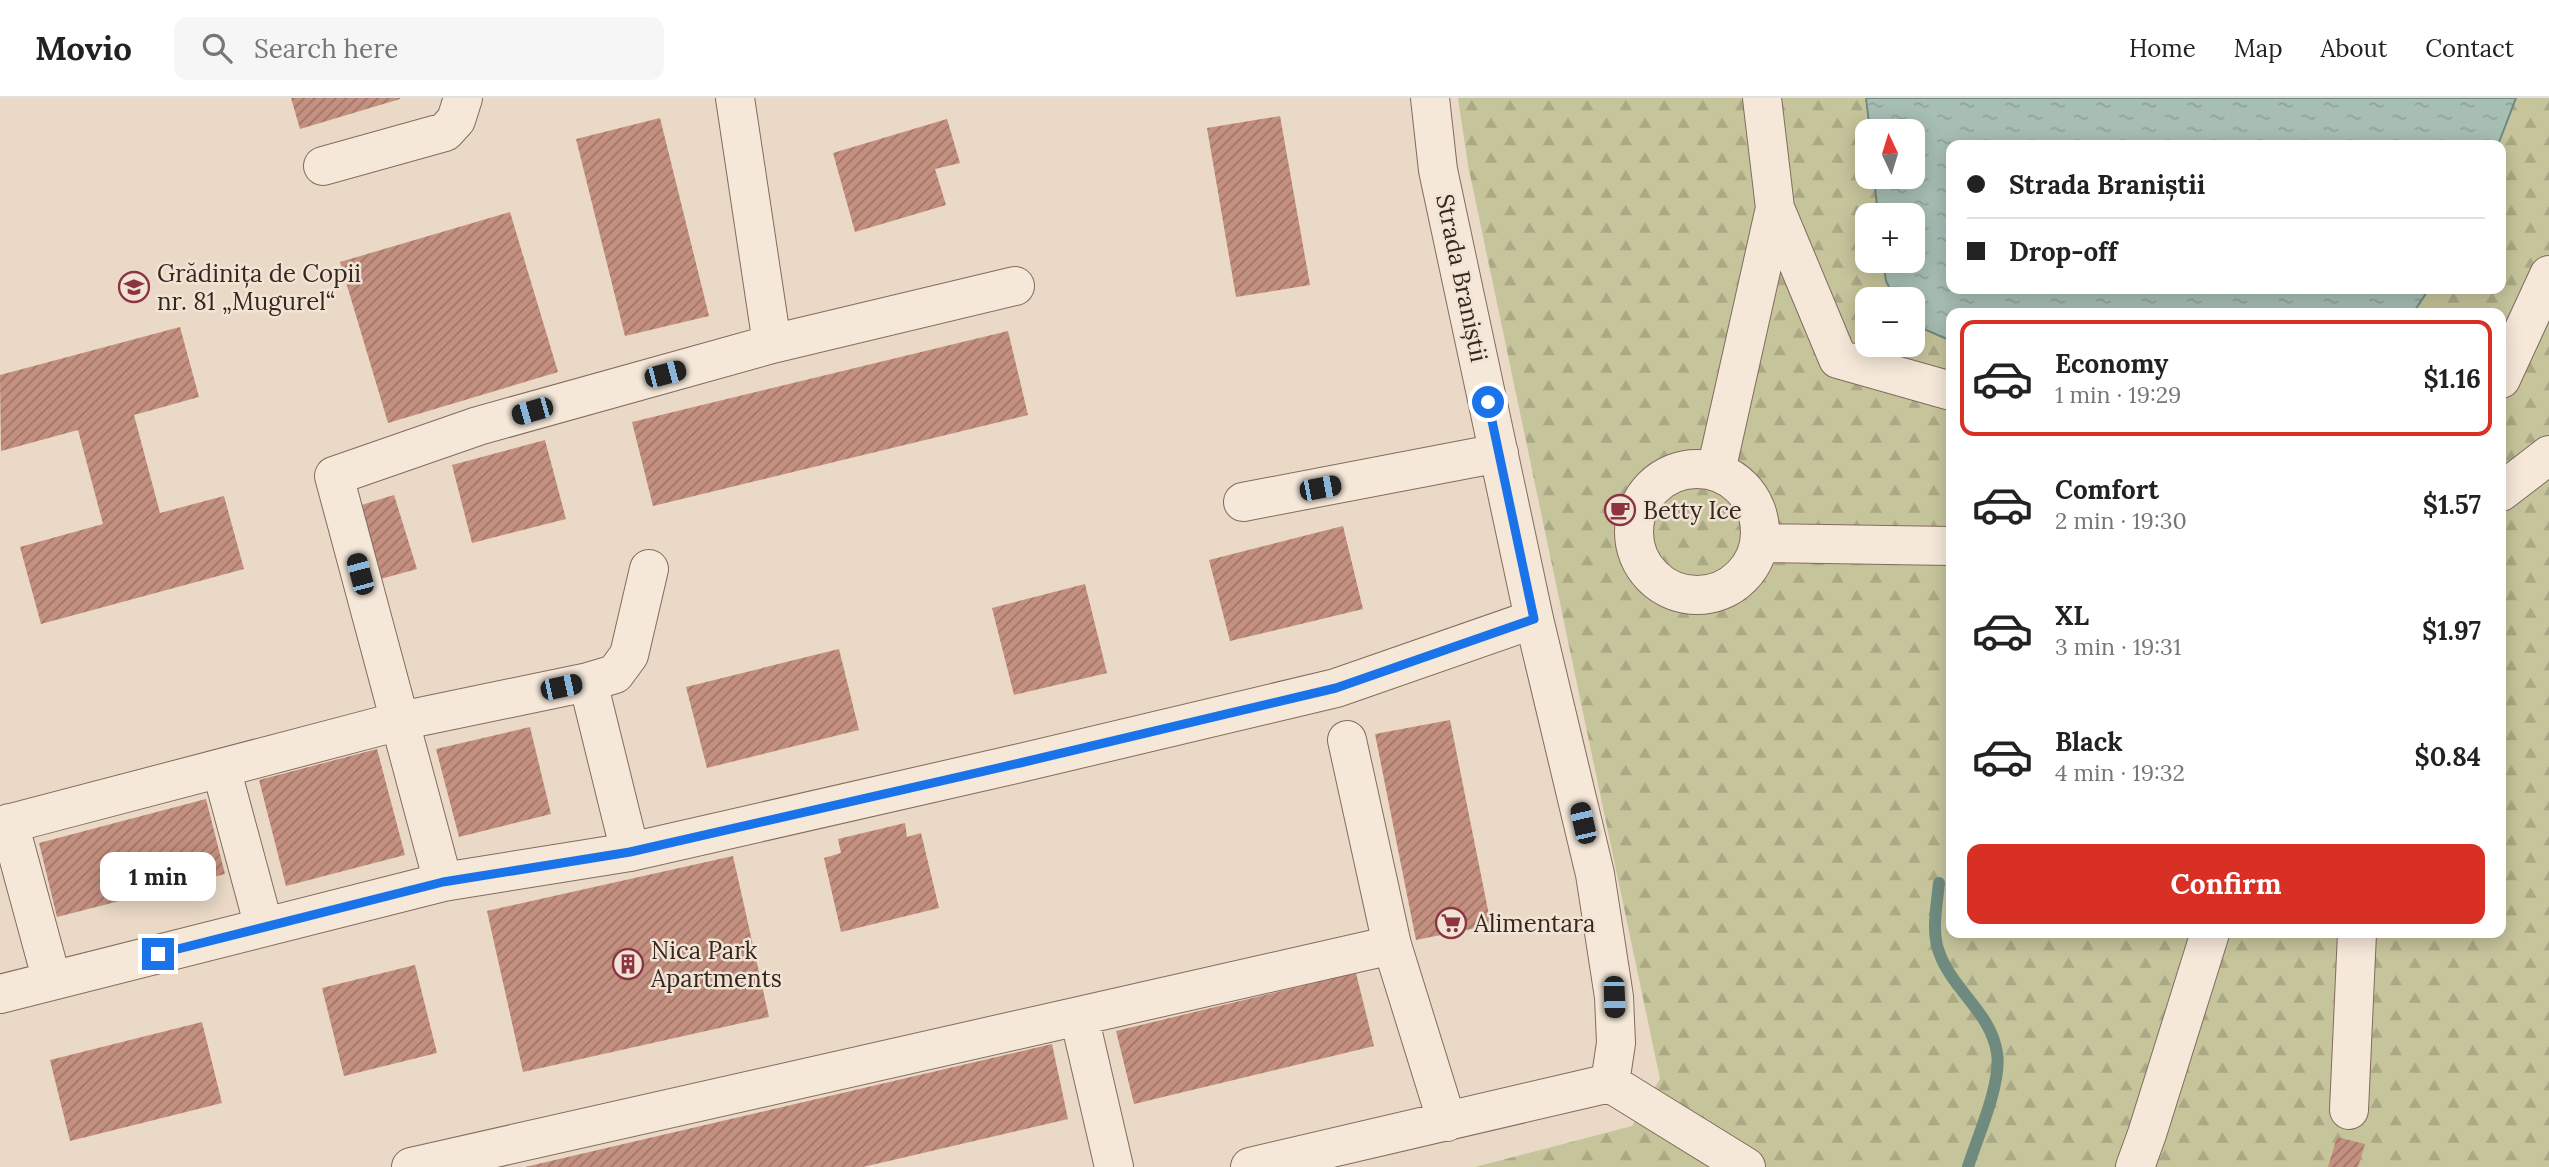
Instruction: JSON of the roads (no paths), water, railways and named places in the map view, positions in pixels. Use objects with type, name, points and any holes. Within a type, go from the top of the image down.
[{"type":"street","points":[[323,166],[445,132],[456,120],[463,98]]},
{"type":"street","points":[[735,98],[772,344]]},
{"type":"street","name":"Strada Braniștii","points":[[1430,98],[1438,170],[1534,619],[1595,874],[1614,997],[1616,1043],[1610,1083]]},
{"type":"street","points":[[1762,98],[1775,208],[1838,359],[1946,390]]},
{"type":"street","points":[[1716,471],[1775,208]]},
{"type":"street","points":[[2506,368],[2549,275]]},
{"type":"street","points":[[443,882],[334,476],[478,426],[772,344],[1015,286]]},
{"type":"street","points":[[1243,502],[1499,453]]},
{"type":"street","points":[[2506,488],[2549,455]]},
{"type":"street","points":[[1685,470],[1716,471],[1746,491],[1756,508],[1760,543],[1754,561],[1744,576],[1729,587],[1712,594],[1694,596],[1676,592],[1660,584],[1646,571],[1637,555],[1633,537],[1635,516],[1644,498],[1670,474],[1685,470]]},
{"type":"street","points":[[1760,543],[1946,546]]},
{"type":"street","points":[[52,981],[4,825],[400,721],[615,674],[629,655],[649,569]]},
{"type":"street","points":[[0,994],[443,882],[630,852],[1336,688],[1534,619]]},
{"type":"street","points":[[588,682],[630,852]]},
{"type":"street","points":[[1347,740],[1392,945],[1447,1122]]},
{"type":"street","points":[[221,768],[264,928]]},
{"type":"street","points":[[2135,1167],[2208,938]]},
{"type":"street","points":[[2349,1110],[2357,938]]},
{"type":"street","points":[[411,1167],[1392,945]]},
{"type":"street","points":[[1079,1016],[1114,1167]]},
{"type":"street","points":[[1250,1167],[1610,1083],[1746,1167]]},
{"type":"water","points":[[1866,98],[2516,98],[2500,140],[1946,140],[1946,294],[2426,294],[2416,308],[1946,308],[1946,339],[1925,329],[1925,287],[1889,287],[1886,281],[1885,273],[1925,273],[1925,203],[1877,203],[1875,189],[1925,189],[1925,119],[1869,119]]},
{"type":"waterway","points":[[1939,883],[1935,927],[1939,952],[1945,966],[1987,1025],[1997,1053],[1998,1065],[1992,1095],[1968,1167]]},
{"type":"place","name":"Grădinița de Copii nr. 81 „Mugurel“","points":[[134,287]]},
{"type":"place","name":"Betty Ice","points":[[1620,510]]},
{"type":"place","name":"Alimentara","points":[[1451,923]]},
{"type":"place","name":"Nica Park Apartments","points":[[628,964]]}]
